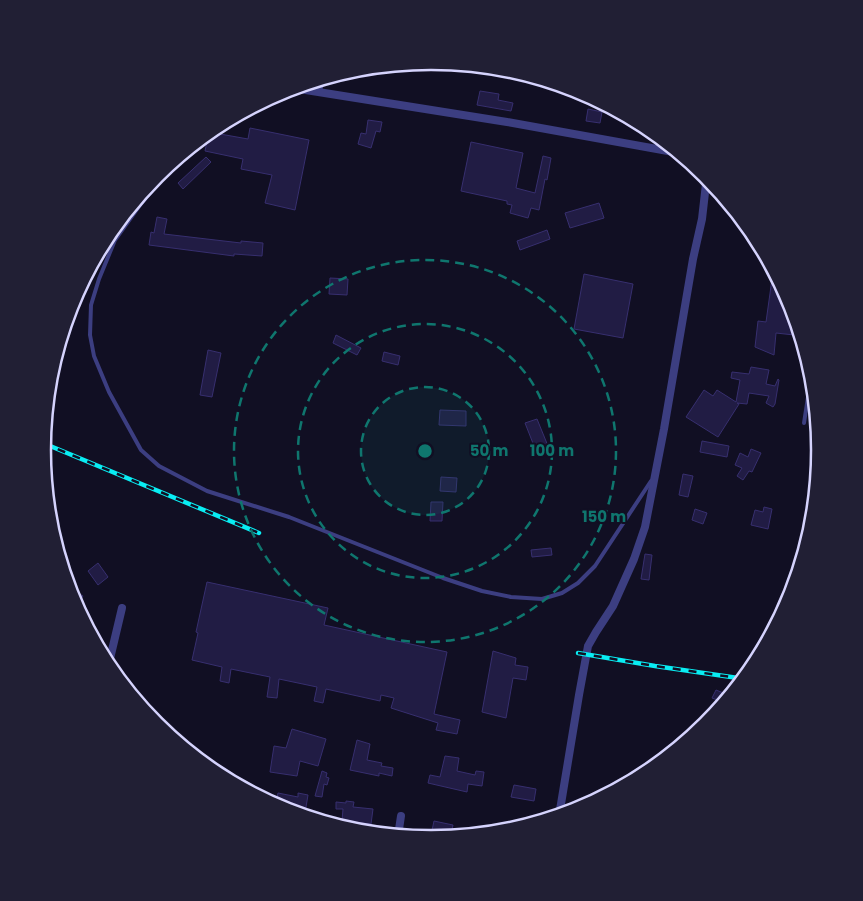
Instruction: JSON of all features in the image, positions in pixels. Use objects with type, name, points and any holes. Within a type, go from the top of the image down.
[{"type":"street","points":[[308,90],[544,128],[665,150]]},
{"type":"street","points":[[560,809],[588,646],[613,606],[645,527],[693,259],[702,219],[705,187]]},
{"type":"street","points":[[111,655],[122,608]]},
{"type":"street","points":[[399,829],[401,816]]},
{"type":"lane","points":[[320,92],[321,86]]},
{"type":"lane","points":[[132,216],[116,240],[99,279],[91,305],[90,336],[94,356],[109,392],[141,450],[159,466],[207,491],[289,517],[422,570],[482,591],[511,597],[542,599],[562,593],[578,583],[595,566],[656,474]]},
{"type":"lane","points":[[804,423],[808,399]]},
{"type":"building","points":[[480,91],[499,94],[498,100],[513,103],[511,111],[477,105]]},
{"type":"building","points":[[588,109],[602,112],[600,123],[586,121]]},
{"type":"building","points":[[368,120],[382,122],[380,132],[376,131],[371,148],[358,144],[361,133],[366,134]]},
{"type":"building","points":[[250,128],[309,140],[295,210],[265,203],[272,175],[241,169],[243,159],[205,151],[206,144],[220,134],[248,139]]},
{"type":"building","points":[[471,142],[523,153],[516,188],[535,193],[543,156],[551,158],[539,210],[531,208],[528,218],[510,213],[512,205],[507,204],[507,201],[461,191]]},
{"type":"building","points":[[206,157],[211,162],[183,189],[178,183]]},
{"type":"building","points":[[599,203],[604,218],[570,228],[565,213]]},
{"type":"building","points":[[157,217],[167,219],[164,234],[241,243],[241,241],[263,243],[262,256],[234,254],[234,256],[149,245],[151,232],[154,233]]},
{"type":"building","points":[[547,230],[550,239],[520,250],[517,241]]},
{"type":"building","points":[[584,274],[633,284],[623,338],[574,329]]},
{"type":"building","points":[[330,278],[348,279],[347,295],[329,294]]},
{"type":"building","points":[[772,280],[794,335],[776,333],[774,355],[755,347],[758,321],[766,322]]},
{"type":"building","points":[[336,335],[361,348],[357,355],[333,343]]},
{"type":"building","points":[[208,350],[221,353],[212,397],[200,395]]},
{"type":"building","points":[[384,352],[400,356],[398,365],[382,361]]},
{"type":"building","points":[[751,367],[769,370],[766,384],[775,386],[779,380],[773,407],[766,403],[769,396],[749,393],[747,404],[737,403],[739,404],[718,437],[686,417],[704,390],[713,396],[717,390],[736,402],[740,380],[731,378],[732,372],[749,374]]},
{"type":"building","points":[[440,410],[466,411],[466,426],[439,425]]},
{"type":"building","points":[[537,419],[548,446],[536,451],[525,423]]},
{"type":"building","points":[[702,441],[729,446],[727,457],[700,452]]},
{"type":"building","points":[[751,449],[761,453],[752,472],[749,471],[743,480],[737,476],[742,468],[735,465],[740,453],[748,457]]},
{"type":"building","points":[[683,474],[693,476],[688,497],[679,495]]},
{"type":"building","points":[[441,477],[457,478],[456,492],[440,491]]},
{"type":"building","points":[[431,502],[443,502],[442,521],[430,521]]},
{"type":"building","points":[[764,507],[772,509],[768,529],[751,525],[755,510],[763,512]]},
{"type":"building","points":[[695,509],[707,513],[703,524],[692,520]]},
{"type":"building","points":[[551,548],[552,555],[532,557],[531,550]]},
{"type":"building","points":[[645,554],[652,555],[649,580],[641,579]]},
{"type":"building","points":[[98,563],[108,577],[98,585],[88,571]]},
{"type":"building","points":[[207,582],[328,608],[324,625],[447,652],[434,714],[460,720],[457,734],[436,730],[438,723],[391,708],[394,698],[381,695],[380,701],[326,689],[323,703],[314,701],[317,687],[279,679],[277,698],[267,697],[270,677],[231,669],[229,683],[220,681],[222,667],[192,660]]},
{"type":"building","points":[[493,651],[516,658],[515,665],[528,667],[526,680],[513,678],[506,718],[482,712]]},
{"type":"building","points":[[716,690],[724,693],[718,700],[712,698]]},
{"type":"building","points":[[292,729],[326,739],[318,766],[300,761],[297,776],[270,772],[274,746],[286,748]]},
{"type":"building","points":[[357,740],[370,744],[367,760],[382,763],[381,766],[393,768],[392,776],[379,773],[379,776],[350,770]]},
{"type":"building","points":[[445,756],[459,758],[457,771],[475,775],[476,771],[484,772],[482,786],[468,784],[467,792],[428,783],[430,775],[440,777]]},
{"type":"building","points":[[322,771],[327,773],[326,777],[329,778],[327,785],[324,784],[322,797],[315,796]]},
{"type":"building","points":[[514,785],[536,789],[534,801],[511,797]]},
{"type":"building","points":[[278,793],[298,797],[298,793],[308,795],[306,810],[277,798]]},
{"type":"building","points":[[346,801],[354,802],[353,807],[373,809],[371,824],[342,820],[343,809],[336,809],[336,802],[346,803]]},
{"type":"building","points":[[434,821],[453,825],[452,830],[432,831]]},
{"type":"railway","points":[[51,446],[259,533]]},
{"type":"railway","points":[[578,653],[736,678]]}]
